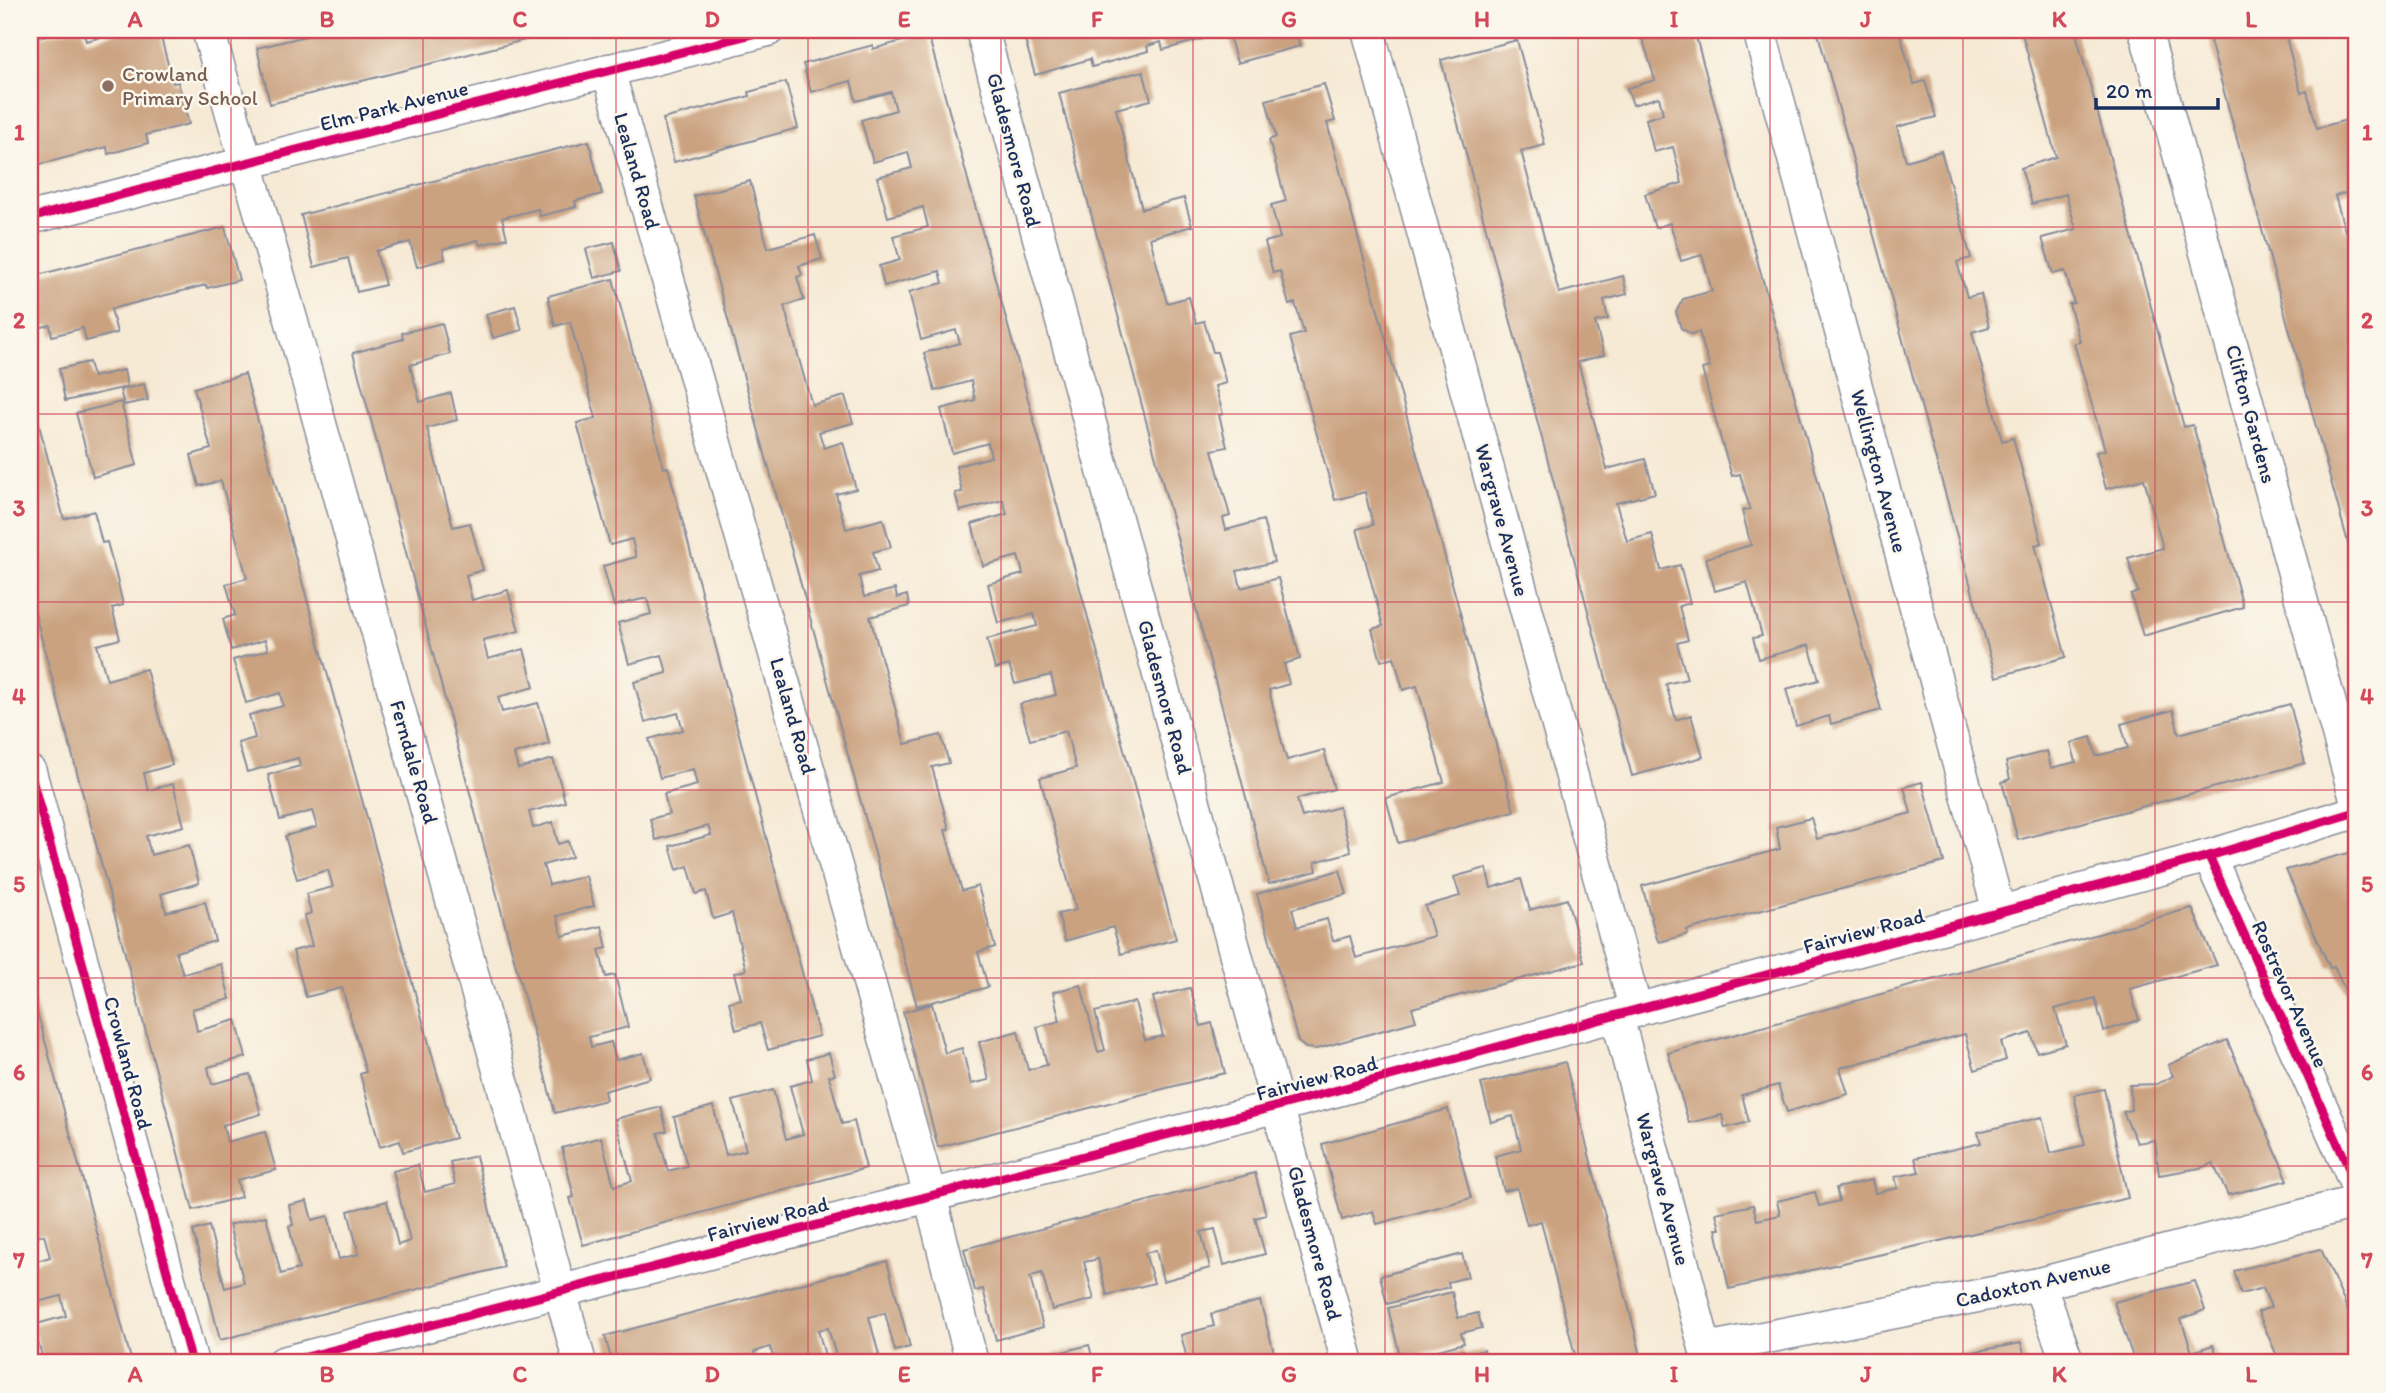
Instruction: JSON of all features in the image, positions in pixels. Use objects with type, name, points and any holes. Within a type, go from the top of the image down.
[{"type":"street","name":"Ferndale Road","points":[[208,30],[580,1363]]},
{"type":"street","name":"Elm Park Avenue","points":[[30,218],[768,30]]},
{"type":"street","name":"Gladesmore Road","points":[[982,30],[1348,1363]]},
{"type":"street","name":"Wargrave Avenue","points":[[1368,30],[1627,1013],[1707,1356]]},
{"type":"street","name":"Wellington Avenue","points":[[1759,30],[1999,912]]},
{"type":"street","name":"Clifton Gardens","points":[[2145,30],[2356,799]]},
{"type":"street","name":"Lealand Road","points":[[608,70],[930,1195],[972,1363]]},
{"type":"street","name":"Crowland Road","points":[[30,772],[192,1363]]},
{"type":"street","name":"Fairview Road","points":[[283,1363],[1278,1106],[2208,856],[2356,812]]},
{"type":"street","name":"Rostrevor Avenue","points":[[2208,856],[2356,1184]]},
{"type":"street","name":"Cadoxton Avenue","points":[[1707,1356],[2039,1284],[2356,1202]]},
{"type":"street","points":[[2039,1284],[2068,1363]]},
{"type":"building","name":"Crowland Primary School","points":[[70,30],[83,30],[86,41],[129,30],[159,30],[173,83],[178,82],[189,124],[146,135],[148,143],[108,154],[107,147],[30,167],[30,40]]},
{"type":"building","points":[[321,30],[557,32],[270,104],[257,48],[322,32]]},
{"type":"building","points":[[1047,30],[1295,30],[1300,46],[1237,63],[1228,32],[1163,50],[1161,42],[1147,46],[1148,51],[1092,67],[1090,59],[1035,75],[1024,36]]},
{"type":"building","points":[[1640,30],[1694,30],[1881,710],[1831,724],[1829,716],[1796,726],[1786,689],[1819,680],[1809,645],[1759,659],[1753,638],[1762,636],[1747,582],[1715,591],[1706,558],[1751,545],[1742,511],[1750,509],[1740,474],[1732,476],[1721,440],[1702,369],[1710,367],[1699,332],[1691,334],[1681,328],[1676,312],[1683,299],[1712,291],[1702,255],[1681,261],[1670,223],[1655,228],[1645,194],[1682,183],[1673,147],[1654,152],[1646,119],[1663,114],[1659,97],[1633,105],[1627,88],[1655,80]]},
{"type":"building","points":[[1817,30],[1899,30],[1914,84],[1925,81],[1936,117],[1897,127],[1906,161],[1941,151],[1971,258],[1957,262],[1967,297],[1981,294],[1989,327],[1972,332],[2002,441],[2013,438],[2042,543],[2035,545],[2066,657],[1996,677]]},
{"type":"building","points":[[2021,30],[2075,30],[2184,427],[2193,425],[2243,607],[2143,636],[2131,595],[2138,592],[2128,558],[2163,548],[2144,479],[2106,489],[2096,452],[2105,450],[2074,343],[2080,342],[2069,304],[2074,303],[2065,271],[2053,274],[2042,238],[2076,229],[2066,194],[2032,204],[2021,168],[2056,157]]},
{"type":"building","points":[[2207,30],[2284,30],[2301,93],[2307,91],[2317,128],[2354,118],[2356,190],[2335,196],[2345,231],[2356,228],[2356,345],[2352,347],[2356,362],[2356,572]]},
{"type":"building","points":[[928,34],[1176,939],[1121,954],[1113,927],[1065,941],[1058,914],[1076,910],[1040,778],[1076,768],[1066,731],[1030,740],[1020,704],[1056,695],[1051,675],[1015,684],[1009,665],[995,669],[987,639],[1037,626],[1034,614],[998,623],[988,584],[1023,574],[1021,566],[1018,556],[983,566],[972,524],[1007,514],[1003,500],[960,511],[955,493],[962,492],[956,466],[991,457],[988,443],[952,453],[941,409],[975,400],[971,381],[935,391],[924,353],[960,343],[956,330],[921,340],[909,292],[943,283],[940,271],[884,286],[879,266],[900,260],[893,236],[928,227],[923,207],[888,217],[877,177],[912,168],[908,152],[873,162],[861,120],[896,110],[891,92],[856,101],[851,81],[811,92],[803,64],[873,45],[873,49]]},
{"type":"building","points":[[1517,40],[1545,145],[1521,151],[1559,293],[1623,276],[1627,294],[1604,300],[1608,319],[1595,322],[1604,355],[1578,362],[1607,469],[1645,459],[1655,493],[1616,503],[1627,541],[1652,534],[1661,570],[1680,565],[1690,603],[1679,606],[1688,640],[1677,643],[1687,679],[1666,684],[1676,720],[1691,715],[1703,757],[1632,776],[1441,60]]},
{"type":"building","points":[[1143,71],[1151,100],[1116,109],[1142,209],[1184,198],[1192,226],[1150,238],[1167,303],[1189,297],[1196,323],[1204,321],[1226,383],[1215,386],[1223,414],[1219,415],[1227,447],[1212,450],[1230,516],[1223,518],[1226,530],[1263,520],[1274,562],[1237,571],[1241,588],[1278,578],[1299,654],[1300,659],[1284,664],[1289,684],[1269,690],[1284,751],[1287,760],[1324,750],[1334,789],[1297,799],[1299,807],[1302,817],[1339,807],[1351,852],[1315,862],[1317,871],[1269,884],[1059,93]]},
{"type":"building","points":[[786,82],[798,128],[674,162],[663,119],[750,96],[749,92]]},
{"type":"building","points":[[1324,84],[1335,121],[1327,123],[1514,811],[1398,843],[1386,798],[1444,782],[1417,686],[1403,690],[1394,657],[1381,661],[1372,629],[1383,626],[1357,529],[1373,525],[1365,492],[1335,500],[1290,337],[1304,333],[1295,303],[1289,305],[1280,271],[1273,273],[1265,242],[1280,238],[1271,205],[1286,201],[1269,140],[1276,137],[1266,100]]},
{"type":"building","points":[[589,141],[602,194],[575,201],[576,207],[540,216],[538,209],[502,218],[507,238],[480,245],[478,240],[443,249],[445,259],[417,267],[410,242],[376,251],[385,285],[357,292],[348,258],[314,267],[301,215]]},
{"type":"building","points":[[750,181],[768,248],[815,235],[822,259],[799,266],[802,275],[797,277],[804,300],[784,306],[812,405],[845,396],[853,423],[819,432],[824,448],[843,442],[856,489],[836,494],[846,529],[883,519],[891,547],[873,552],[878,571],[859,576],[864,597],[895,589],[897,598],[907,595],[909,606],[870,617],[905,744],[941,735],[949,763],[932,767],[949,829],[945,830],[962,891],[978,886],[995,947],[978,952],[988,987],[917,1006],[694,196]]},
{"type":"building","points":[[225,227],[239,280],[207,288],[206,285],[111,309],[117,333],[86,341],[83,328],[52,336],[50,325],[30,330],[30,277]]},
{"type":"building","points":[[614,242],[621,271],[594,278],[586,249]]},
{"type":"building","points":[[613,279],[664,468],[668,467],[819,1036],[768,1050],[760,1023],[736,1030],[729,1002],[741,999],[734,973],[746,970],[732,913],[713,919],[706,891],[696,894],[688,866],[677,870],[670,846],[711,835],[708,826],[656,840],[650,819],[669,814],[664,794],[697,785],[693,769],[660,778],[649,739],[683,730],[678,713],[645,722],[634,682],[667,673],[662,655],[629,664],[618,623],[651,614],[647,598],[614,606],[603,566],[636,557],[632,539],[610,545],[577,423],[596,418],[570,322],[555,326],[548,296]]},
{"type":"building","points":[[515,306],[522,330],[493,338],[486,314]]},
{"type":"building","points":[[442,323],[450,354],[410,365],[420,402],[451,393],[457,420],[427,428],[453,527],[470,523],[483,570],[466,575],[472,600],[508,590],[519,631],[483,640],[488,659],[524,649],[534,687],[498,697],[502,712],[538,703],[546,729],[549,744],[514,754],[518,769],[553,759],[561,786],[565,802],[529,812],[533,828],[553,822],[558,844],[568,841],[572,857],[543,865],[549,885],[586,876],[594,906],[557,916],[562,936],[602,926],[607,948],[599,950],[606,977],[615,975],[628,1027],[589,1037],[591,1047],[611,1042],[616,1060],[643,1053],[650,1078],[604,1091],[606,1100],[555,1113],[353,353],[403,339],[402,333]]},
{"type":"building","points":[[89,362],[93,377],[124,370],[127,387],[65,401],[59,369]]},
{"type":"building","points":[[245,374],[455,1138],[403,1152],[400,1141],[380,1147],[360,1074],[366,1072],[342,988],[306,997],[293,951],[312,946],[304,916],[311,913],[306,894],[333,887],[328,870],[297,879],[285,836],[317,827],[312,811],[280,820],[268,775],[300,766],[298,758],[247,772],[238,743],[255,738],[249,715],[283,706],[280,693],[246,703],[233,660],[268,650],[265,640],[231,650],[223,619],[235,615],[226,584],[247,578],[221,481],[199,486],[191,455],[211,449],[194,388]]},
{"type":"building","points":[[144,384],[148,400],[124,405],[120,390]]},
{"type":"building","points":[[121,402],[137,465],[93,477],[76,413]]},
{"type":"building","points":[[39,425],[64,519],[94,511],[102,543],[107,542],[116,575],[123,605],[112,608],[120,639],[97,645],[107,680],[146,669],[172,765],[144,773],[148,790],[173,784],[184,826],[146,836],[151,855],[189,845],[199,883],[161,894],[166,912],[205,902],[215,941],[176,952],[183,974],[221,964],[230,999],[192,1009],[197,1031],[236,1020],[246,1057],[208,1067],[210,1077],[212,1084],[250,1074],[261,1114],[223,1125],[227,1142],[265,1132],[276,1170],[237,1180],[241,1197],[193,1210],[30,595],[30,428]]},
{"type":"building","points":[[2290,704],[2305,763],[2018,840],[2002,782],[2010,779],[2006,762],[2047,751],[2051,768],[2076,762],[2071,743],[2091,737],[2096,756],[2128,748],[2121,724],[2173,710],[2179,734]]},
{"type":"building","points":[[1922,782],[1944,862],[1687,930],[1688,934],[1660,942],[1657,939],[1642,886],[1780,849],[1776,827],[1811,818],[1817,839],[1911,813],[1904,787]]},
{"type":"building","points":[[2356,851],[2356,995],[2349,998],[2334,967],[2330,968],[2286,870]]},
{"type":"building","points":[[1486,868],[1491,888],[1521,879],[1530,910],[1567,899],[1584,962],[1412,1008],[1416,1021],[1316,1049],[1306,1048],[1298,1042],[1257,894],[1340,870],[1347,894],[1292,909],[1297,927],[1327,919],[1333,941],[1350,936],[1356,958],[1434,936],[1425,906],[1460,896],[1454,877]]},
{"type":"building","points":[[2192,908],[2217,965],[2130,989],[2139,1020],[2104,1031],[2095,998],[2055,1009],[2066,1044],[2037,1052],[2031,1033],[2001,1042],[2006,1060],[1975,1070],[1965,1034],[1840,1068],[1848,1094],[1787,1112],[1778,1085],[1742,1095],[1749,1122],[1725,1128],[1722,1115],[1689,1123],[1668,1053]]},
{"type":"building","points":[[1081,985],[1098,1052],[1105,1050],[1095,1012],[1135,1002],[1145,1040],[1163,1036],[1153,997],[1190,988],[1201,1026],[1212,1023],[1225,1073],[938,1147],[903,1012],[932,1004],[945,1053],[962,1048],[971,1084],[989,1080],[979,1042],[1018,1031],[1028,1070],[1047,1065],[1037,1027],[1060,1021],[1053,992]]},
{"type":"building","points":[[31,989],[132,1363],[79,1363],[77,1357],[44,1363],[33,1325],[66,1316],[61,1296],[30,1304],[30,1263],[50,1257],[44,1235],[30,1239],[30,1197],[33,1196],[30,1180]]},
{"type":"building","points":[[2356,1000],[2356,1029],[2345,1005]]},
{"type":"building","points":[[2227,1040],[2288,1180],[2228,1195],[2213,1163],[2159,1175],[2155,1140],[2137,1143],[2123,1112],[2131,1110],[2130,1085],[2157,1084],[2173,1076],[2168,1065]]},
{"type":"building","points":[[829,1053],[835,1075],[829,1076],[842,1124],[854,1121],[866,1168],[583,1245],[570,1198],[574,1197],[562,1148],[601,1137],[614,1186],[632,1181],[615,1119],[661,1107],[667,1131],[658,1133],[668,1171],[687,1166],[674,1117],[713,1106],[726,1155],[739,1152],[746,1150],[733,1101],[773,1090],[786,1139],[803,1134],[790,1086],[812,1080],[807,1059]]},
{"type":"building","points":[[1565,1062],[1643,1363],[1548,1363],[1575,1355],[1541,1221],[1527,1225],[1517,1188],[1504,1191],[1495,1156],[1521,1149],[1513,1116],[1491,1122],[1481,1084]]},
{"type":"building","points":[[2104,1089],[2128,1198],[1729,1289],[1716,1229],[1720,1229],[1716,1213],[1753,1205],[1757,1220],[1780,1215],[1777,1201],[1815,1192],[1819,1206],[1839,1201],[1836,1188],[1872,1180],[1875,1193],[1898,1188],[1895,1177],[1919,1172],[1915,1158],[1981,1143],[1978,1132],[2042,1117],[2051,1153],[2085,1145],[2074,1095]]},
{"type":"building","points":[[1448,1109],[1471,1198],[1377,1224],[1373,1211],[1342,1220],[1322,1144]]},
{"type":"building","points":[[476,1156],[504,1267],[220,1340],[193,1231],[209,1226],[225,1288],[244,1283],[229,1225],[266,1216],[281,1274],[299,1269],[289,1226],[293,1225],[289,1205],[307,1201],[312,1220],[328,1216],[339,1259],[359,1254],[348,1211],[387,1201],[398,1245],[410,1241],[393,1171],[418,1165],[425,1192],[455,1184],[450,1162]]},
{"type":"building","points":[[1255,1173],[1266,1215],[1255,1218],[1265,1254],[1224,1265],[1215,1229],[1201,1232],[1210,1268],[1163,1281],[1156,1250],[1145,1253],[1154,1283],[1107,1295],[1098,1259],[1084,1262],[1094,1299],[1052,1310],[1042,1273],[1035,1275],[1030,1277],[1043,1327],[996,1340],[983,1289],[975,1291],[964,1249]]},
{"type":"building","points":[[2321,1249],[2356,1329],[2356,1363],[2280,1363],[2258,1312],[2271,1307],[2263,1288],[2241,1294],[2234,1271]]},
{"type":"building","points":[[1462,1254],[1468,1277],[1448,1282],[1449,1287],[1387,1304],[1380,1276]]},
{"type":"building","points":[[887,1261],[910,1347],[895,1351],[885,1313],[869,1317],[879,1355],[849,1363],[838,1363],[828,1328],[818,1330],[827,1363],[775,1363],[770,1347],[754,1352],[757,1363],[713,1363],[712,1359],[696,1363],[612,1363],[605,1336]]},
{"type":"building","points":[[2195,1281],[2205,1310],[2181,1319],[2192,1352],[2213,1345],[2220,1363],[2135,1363],[2114,1302]]},
{"type":"building","points":[[1452,1292],[1458,1318],[1478,1313],[1482,1328],[1461,1333],[1464,1343],[1401,1360],[1388,1308]]},
{"type":"building","points":[[1260,1301],[1277,1363],[1188,1363],[1181,1335],[1214,1326],[1211,1314]]},
{"type":"building","points":[[2021,1343],[2027,1363],[1918,1362]]},
{"type":"building","points":[[1089,1345],[1094,1363],[1023,1363],[1023,1362]]},
{"type":"building","points":[[1463,1350],[1464,1355],[1484,1350],[1488,1363],[1416,1363]]},
{"type":"cycle path","points":[[30,218],[768,30]]},
{"type":"cycle path","points":[[30,772],[192,1363]]},
{"type":"cycle path","points":[[283,1363],[1278,1106],[2209,856],[2356,812]]},
{"type":"cycle path","points":[[2209,856],[2356,1184]]},
{"type":"place","name":"Crowland Primary School","points":[[108,86]]}]
